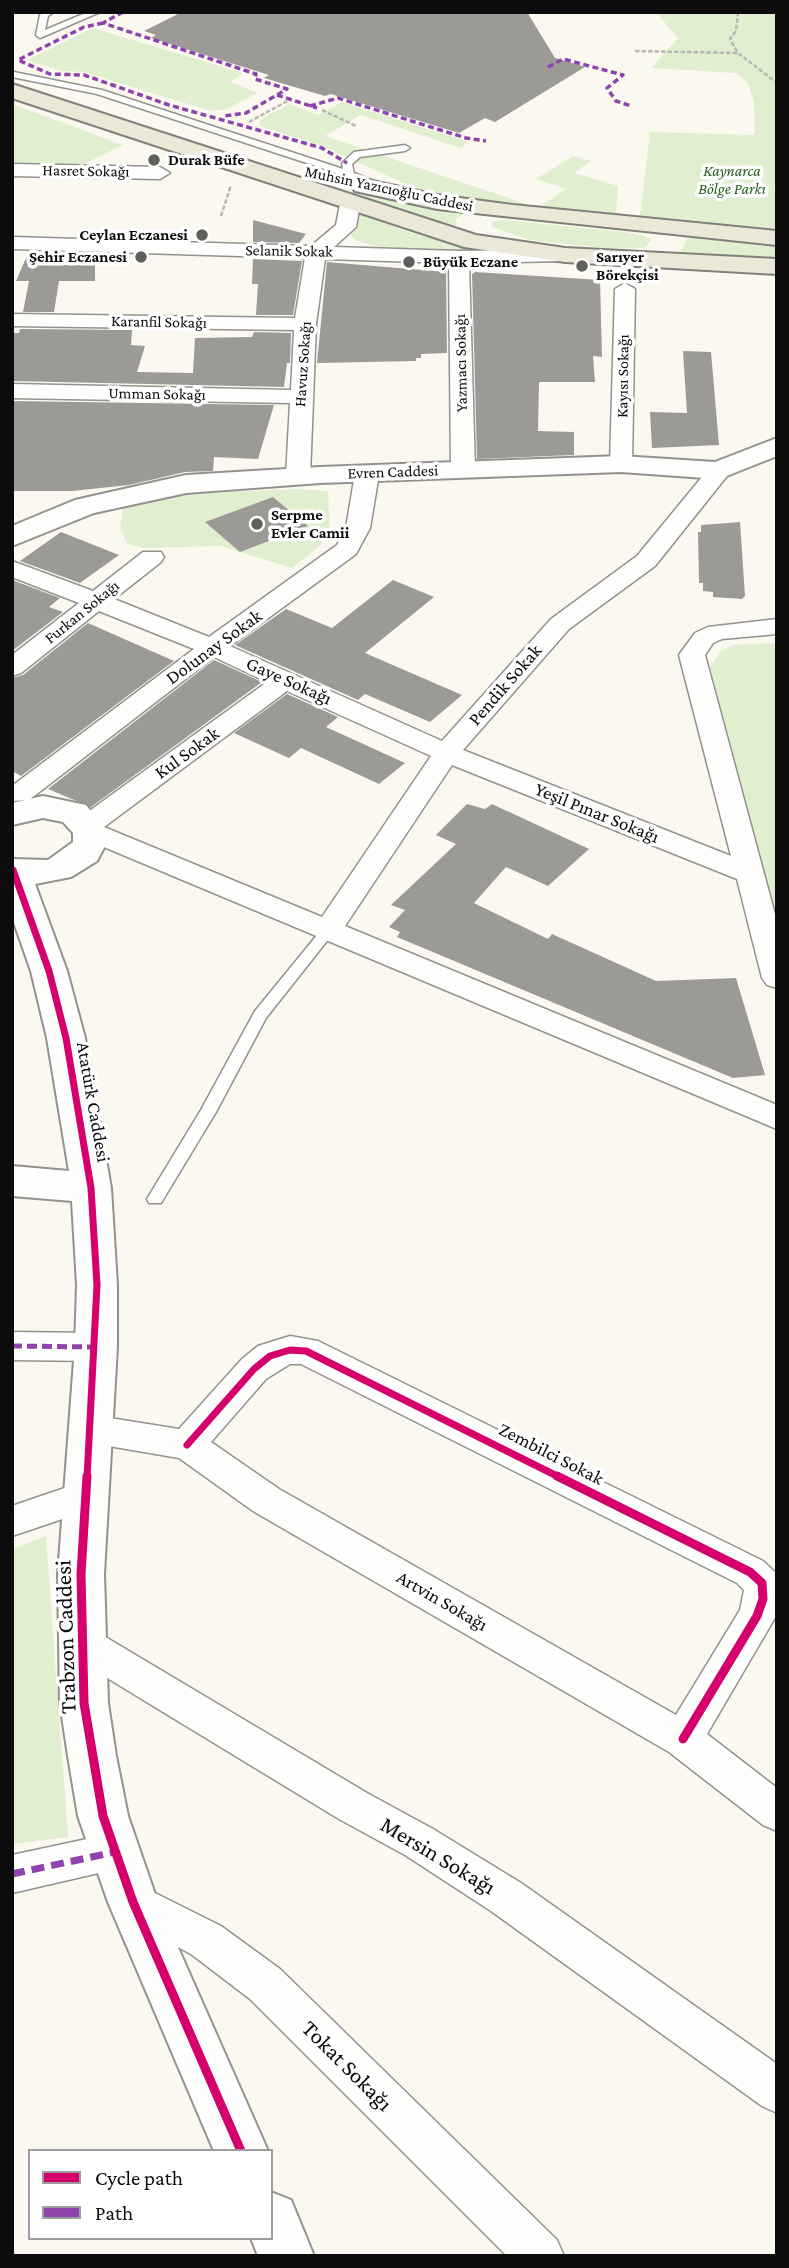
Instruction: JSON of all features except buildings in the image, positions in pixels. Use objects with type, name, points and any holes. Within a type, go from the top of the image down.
[{"type":"main road","name":"Muhsin Yazıcıoğlu Caddesi","points":[[13,80],[311,175],[392,192],[513,212],[777,238]]},
{"type":"main road","name":"Muhsin Yazıcıoğlu Caddesi","points":[[13,80],[350,204],[443,234],[505,247],[565,255],[777,267]]},
{"type":"main road","points":[[505,247],[485,235],[482,225],[493,218],[513,212]]},
{"type":"main road","name":"Muhsin Yazıcıoğlu Caddesi","points":[[643,261],[675,250],[673,239],[655,227]]},
{"type":"street","name":"Hasret Sokağı","points":[[12,170],[160,173]]},
{"type":"street","points":[[316,252],[340,235],[349,219],[350,204]]},
{"type":"street","points":[[340,235],[366,253]]},
{"type":"street","name":"Selanik Sokak","points":[[12,243],[459,257],[565,255]]},
{"type":"street","name":"Havuz Sokağı","points":[[298,476],[305,324],[316,252]]},
{"type":"street","name":"Yazmacı Sokağı","points":[[459,257],[463,470]]},
{"type":"street","points":[[605,258],[625,289],[643,261]]},
{"type":"street","name":"Kayısı Sokağı","points":[[621,464],[625,289]]},
{"type":"street","name":"Karanfil Sokağı","points":[[12,320],[305,324]]},
{"type":"street","name":"Umman Sokağı","points":[[12,391],[301,397]]},
{"type":"street","name":"Evren Caddesi","points":[[12,537],[85,506],[153,489],[298,476],[621,464],[719,471],[777,446]]},
{"type":"street","name":"Pendik Sokak","points":[[327,932],[446,752],[560,624],[646,561],[719,471]]},
{"type":"street","name":"Dolunay Sokak","points":[[22,801],[212,647],[347,549],[358,528],[367,474]]},
{"type":"street","name":"Furkan Sokağı","points":[[12,668],[152,557]]},
{"type":"street","name":"Gaye Sokağı","points":[[12,568],[212,647],[446,752]]},
{"type":"street","points":[[777,626],[717,632],[704,638],[692,655],[777,978]]},
{"type":"street","name":"Kul Sokak","points":[[84,843],[287,679]]},
{"type":"street","name":"Yeşil Pınar Sokağı","points":[[446,752],[748,873]]},
{"type":"street","points":[[22,801],[74,813],[84,843]]},
{"type":"street","points":[[84,843],[168,865],[777,1118]]},
{"type":"street","points":[[12,870],[42,873],[84,843]]},
{"type":"street","points":[[49,971],[54,891],[84,843]]},
{"type":"street","name":"Atatürk Caddesi","points":[[12,870],[49,971],[66,1038],[91,1188],[96,1259],[96,1347]]},
{"type":"street","points":[[12,1181],[91,1188]]},
{"type":"street","points":[[12,1346],[96,1347]]},
{"type":"street","name":"Trabzon Caddesi","points":[[96,1347],[81,1574],[84,1703],[103,1816],[132,1902],[240,2149]]},
{"type":"street","name":"Zembilci Sokak","points":[[187,1445],[254,1369],[271,1356],[290,1350],[306,1351],[750,1572],[762,1583],[763,1599],[757,1616],[683,1739]]},
{"type":"street","name":"Artvin Sokağı","points":[[90,1429],[187,1445],[265,1500],[683,1739],[777,1812]]},
{"type":"street","points":[[12,1521],[85,1496]]},
{"type":"street","name":"Mersin Sokağı","points":[[84,1644],[353,1806],[419,1842],[506,1897],[777,2091]]},
{"type":"street","points":[[12,1874],[116,1852]]},
{"type":"street","name":"Tokat Sokağı","points":[[132,1902],[206,1940],[265,1984],[541,2256]]},
{"type":"street","points":[[273,2225],[286,2256]]},
{"type":"lane","points":[[50,12],[44,15],[40,35],[96,12]]},
{"type":"lane","points":[[13,80],[99,92],[349,174],[392,192]]},
{"type":"lane","points":[[349,174],[347,163],[358,154],[405,148]]},
{"type":"lane","points":[[155,1199],[208,1112],[260,1015],[327,932]]},
{"type":"path","points":[[738,12],[736,31],[730,39],[738,54],[777,81]]},
{"type":"path","points":[[635,51],[738,54]]},
{"type":"path","points":[[242,126],[291,99]]},
{"type":"path","points":[[322,110],[356,126]]},
{"type":"path","points":[[221,215],[234,178]]},
{"type":"green space","name":"Kaynarca Bölge Parkı","points":[[656,12],[777,12],[777,230],[640,216],[650,132],[755,135],[754,102],[748,83],[736,73],[651,68],[678,38]]},
{"type":"green space","points":[[93,28],[242,73],[231,82],[257,93],[227,109],[211,111],[83,72],[62,71],[27,60]]},
{"type":"green space","points":[[342,102],[469,142],[460,148],[361,115],[325,136],[538,208],[566,189],[536,179],[573,156],[591,161],[574,173],[618,186],[616,216],[491,206],[429,195],[325,147],[260,126],[260,120],[289,104],[318,115]]},
{"type":"green space","points":[[12,104],[123,145],[80,166],[12,166]]},
{"type":"green space","points":[[365,195],[468,210],[456,219],[456,230],[365,199]]},
{"type":"green space","points":[[355,212],[414,234],[491,253],[379,247],[358,241],[351,236]]},
{"type":"green space","points":[[493,221],[623,232],[652,240],[644,248],[605,248],[529,240],[492,227]]},
{"type":"green space","points":[[689,236],[777,243],[777,257],[679,255]]},
{"type":"green space","points":[[298,489],[328,491],[330,531],[320,546],[292,568],[221,546],[143,548],[128,544],[120,529],[123,507],[139,502],[185,494]]},
{"type":"green space","points":[[777,643],[777,926],[710,667],[721,651],[733,645]]},
{"type":"green space","points":[[46,1536],[68,1837],[12,1844],[12,1549]]},
{"type":"marked path","points":[[123,12],[103,23],[256,74],[255,79],[287,89],[246,113],[223,116]]},
{"type":"marked path","points":[[103,23],[84,27],[18,60],[50,74],[84,75],[169,105],[322,148],[347,163]]},
{"type":"marked path","points":[[548,67],[563,59],[623,75],[607,88],[616,101],[631,106]]},
{"type":"marked path","points":[[277,95],[317,108]]},
{"type":"marked path","points":[[310,106],[338,98],[466,138],[486,141]]},
{"type":"marked path","points":[[12,1346],[96,1347]]},
{"type":"marked path","points":[[12,1874],[115,1852]]},
{"type":"cycle path","points":[[13,870],[49,971],[66,1038],[91,1188],[97,1285],[96,1347],[81,1574],[84,1703],[92,1756],[103,1816],[133,1902],[240,2149]]},
{"type":"cycle path","points":[[187,1445],[254,1369],[270,1356],[290,1350],[306,1351],[750,1572],[762,1583],[763,1599],[757,1616],[683,1739]]},
{"type":"place","name":"Durak Büfe","points":[[154,160]]},
{"type":"place","name":"Ceylan Eczanesi","points":[[202,235]]},
{"type":"place","name":"Şehir Eczanesi","points":[[141,257]]},
{"type":"place","name":"Büyük Eczane","points":[[409,262]]},
{"type":"place","name":"Sarıyer Börekçisi","points":[[582,266]]},
{"type":"place","name":"Serpme Evler Camii","points":[[257,524]]}]
